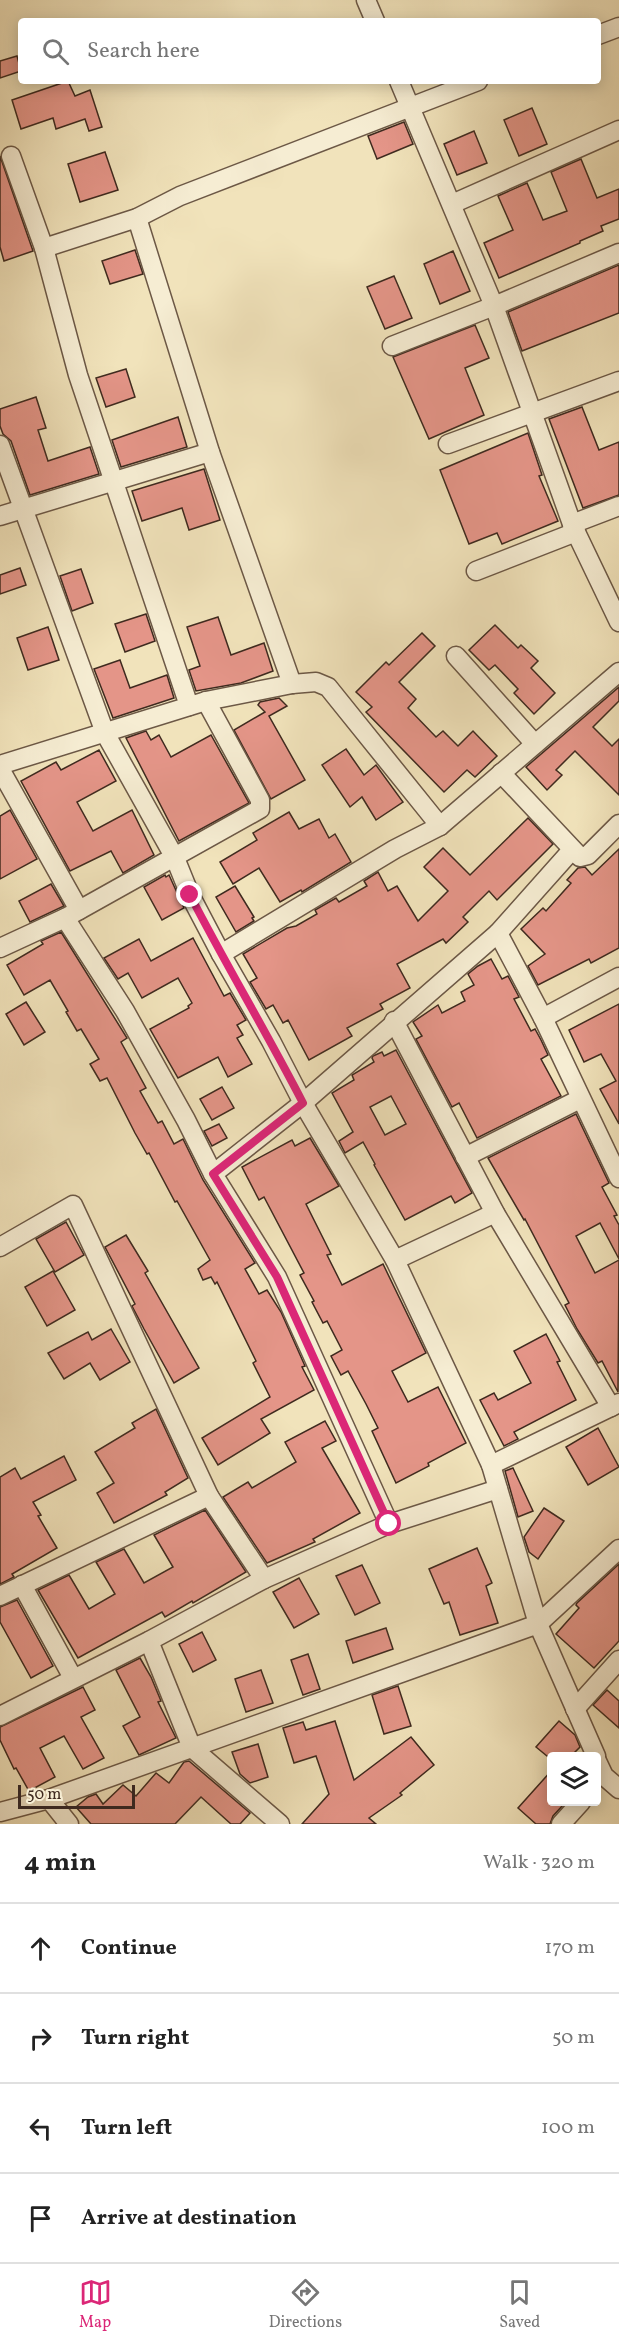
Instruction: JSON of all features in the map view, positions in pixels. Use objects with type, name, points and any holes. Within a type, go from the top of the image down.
[{"type":"street","points":[[366,0],[374,18]]},
{"type":"street","points":[[601,34],[619,27]]},
{"type":"street","points":[[400,84],[494,306],[574,528],[619,622]]},
{"type":"street","points":[[44,248],[137,218],[180,196],[470,84]]},
{"type":"street","points":[[452,204],[619,130]]},
{"type":"street","points":[[11,156],[44,248],[78,375],[189,706]]},
{"type":"street","points":[[137,218],[210,452],[292,684]]},
{"type":"street","points":[[392,346],[494,306],[619,252]]},
{"type":"street","points":[[448,444],[619,381]]},
{"type":"street","points":[[0,445],[105,733],[175,858],[190,895],[220,954],[271,1041],[303,1103],[395,1260],[491,1465],[538,1624],[591,1752]]},
{"type":"street","points":[[0,516],[210,452]]},
{"type":"street","points":[[476,571],[619,506]]},
{"type":"street","points":[[456,656],[535,744]]},
{"type":"street","points":[[220,954],[386,854],[440,826],[619,672]]},
{"type":"street","points":[[389,1524],[277,1277],[213,1174],[186,1120],[72,914],[0,767],[206,701],[316,681],[328,687],[440,826]]},
{"type":"street","points":[[0,948],[72,914],[256,813],[261,804],[206,701]]},
{"type":"street","points":[[501,773],[571,851],[580,857],[588,855],[619,824]]},
{"type":"street","points":[[213,1174],[303,1103],[394,1021],[498,933],[571,851]]},
{"type":"street","points":[[498,933],[543,1018],[580,1099],[611,1138],[619,1178]]},
{"type":"street","points":[[543,1018],[619,977]]},
{"type":"street","points":[[394,1021],[495,1213],[615,1405],[491,1465]]},
{"type":"street","points":[[465,1157],[580,1099]]},
{"type":"street","points":[[0,1247],[73,1205],[209,1496],[264,1579]]},
{"type":"street","points":[[395,1260],[495,1213]]},
{"type":"street","points":[[0,1716],[149,1641],[264,1579],[389,1524],[498,1489]]},
{"type":"street","points":[[0,1596],[209,1496]]},
{"type":"street","points":[[0,1812],[49,1799],[538,1624],[619,1549]]},
{"type":"street","points":[[22,1585],[73,1678]]},
{"type":"street","points":[[149,1641],[192,1748],[271,1821]]},
{"type":"street","points":[[575,1709],[619,1660]]},
{"type":"street","points":[[601,1772],[619,1789]]},
{"type":"street","points":[[49,1799],[69,1824]]},
{"type":"street","points":[[561,1824],[577,1806]]},
{"type":"building","points":[[17,56],[18,72],[0,78],[0,61]]},
{"type":"building","points":[[59,84],[69,84],[75,96],[90,90],[102,127],[89,131],[85,119],[56,129],[53,118],[21,129],[12,100]]},
{"type":"building","points":[[532,108],[547,144],[519,156],[504,120]]},
{"type":"building","points":[[404,122],[413,144],[377,159],[368,136]]},
{"type":"building","points":[[474,131],[487,163],[457,175],[444,144]]},
{"type":"building","points":[[105,152],[118,190],[80,202],[68,164]]},
{"type":"building","points":[[0,156],[33,251],[4,261],[0,247]]},
{"type":"building","points":[[581,159],[597,198],[619,189],[619,219],[601,226],[603,231],[580,243],[499,278],[484,243],[513,230],[498,196],[527,183],[543,220],[567,211],[551,172]]},
{"type":"building","points":[[135,250],[143,274],[110,284],[102,261]]},
{"type":"building","points":[[453,251],[470,291],[440,304],[424,264]]},
{"type":"building","points":[[619,265],[619,313],[522,351],[508,312]]},
{"type":"building","points":[[394,276],[412,318],[385,329],[367,287]]},
{"type":"building","points":[[475,325],[489,358],[465,368],[484,415],[429,439],[393,357]]},
{"type":"building","points":[[126,369],[135,397],[106,407],[96,378]]},
{"type":"building","points":[[36,397],[46,428],[38,430],[48,461],[90,447],[99,474],[30,495],[11,441],[3,434],[0,426],[0,409]]},
{"type":"building","points":[[582,407],[599,450],[619,442],[619,495],[583,508],[549,419]]},
{"type":"building","points":[[178,417],[187,447],[121,467],[112,440]]},
{"type":"building","points":[[528,433],[542,475],[539,476],[558,521],[502,544],[497,533],[469,544],[440,470]]},
{"type":"building","points":[[204,469],[220,520],[189,530],[182,508],[142,521],[132,491]]},
{"type":"building","points":[[20,568],[26,585],[0,594],[0,575]]},
{"type":"building","points":[[81,569],[93,603],[72,611],[60,576]]},
{"type":"building","points":[[146,614],[155,641],[125,652],[115,624]]},
{"type":"building","points":[[218,617],[231,655],[264,643],[273,671],[241,683],[196,691],[189,670],[200,666],[187,627]]},
{"type":"building","points":[[495,625],[518,648],[521,645],[538,661],[531,668],[555,693],[534,714],[514,693],[518,689],[495,665],[489,670],[469,650]]},
{"type":"building","points":[[48,627],[59,660],[28,670],[17,638]]},
{"type":"building","points":[[422,633],[435,646],[399,682],[416,699],[408,708],[436,737],[443,731],[458,746],[473,731],[497,756],[475,777],[467,770],[444,792],[366,712],[372,707],[356,692],[386,662],[389,665]]},
{"type":"building","points":[[120,660],[130,688],[167,675],[174,698],[113,718],[94,669]]},
{"type":"building","points":[[619,687],[619,701],[593,727],[612,746],[619,739],[619,795],[575,751],[556,770],[562,775],[547,790],[526,767]]},
{"type":"building","points":[[279,698],[287,706],[269,716],[305,780],[271,799],[234,730],[265,712],[258,705],[260,702]]},
{"type":"building","points":[[146,731],[151,740],[159,735],[171,757],[211,735],[249,803],[179,841],[126,738]]},
{"type":"building","points":[[346,749],[364,775],[376,765],[403,802],[376,820],[362,797],[350,807],[322,765]]},
{"type":"building","points":[[99,750],[116,781],[77,802],[93,831],[132,810],[154,855],[123,873],[111,851],[70,871],[21,781],[56,762],[61,770]]},
{"type":"building","points":[[10,810],[37,859],[0,879],[0,816]]},
{"type":"building","points":[[289,812],[299,829],[319,819],[329,838],[335,834],[351,862],[302,892],[301,890],[280,902],[259,868],[233,884],[220,862],[257,840],[253,833]]},
{"type":"building","points":[[528,818],[553,844],[497,900],[489,891],[463,917],[468,922],[446,943],[443,939],[397,964],[410,988],[380,1004],[383,1009],[347,1028],[352,1036],[309,1060],[288,1020],[283,1023],[273,1005],[266,1009],[250,982],[257,978],[243,954],[287,928],[296,926],[317,914],[315,910],[336,898],[339,902],[367,886],[364,881],[378,872],[388,891],[397,886],[418,921],[448,891],[424,867],[443,848],[470,875]]},
{"type":"building","points":[[619,849],[619,948],[591,963],[589,959],[538,985],[528,966],[545,954],[521,929],[543,908],[546,911],[571,883],[567,880],[578,868],[585,867],[592,875]]},
{"type":"building","points":[[165,875],[166,877],[169,875],[184,908],[162,920],[144,887]]},
{"type":"building","points":[[51,884],[64,906],[30,922],[19,901]]},
{"type":"building","points":[[235,886],[254,917],[252,918],[254,921],[236,932],[216,897]]},
{"type":"building","points":[[61,932],[127,1038],[121,1042],[146,1088],[140,1091],[158,1123],[162,1121],[174,1144],[183,1139],[203,1180],[255,1263],[245,1269],[259,1294],[267,1290],[281,1312],[305,1366],[302,1367],[314,1390],[261,1419],[270,1433],[218,1465],[202,1438],[270,1397],[253,1363],[256,1361],[217,1282],[215,1284],[211,1277],[203,1280],[198,1269],[210,1260],[149,1153],[147,1154],[135,1133],[107,1078],[100,1081],[90,1064],[99,1059],[81,1029],[77,1031],[50,980],[24,995],[7,965],[43,944],[41,941]]},
{"type":"building","points":[[193,938],[224,996],[230,993],[246,1020],[237,1025],[243,1035],[237,1038],[252,1064],[228,1077],[218,1057],[178,1078],[150,1029],[189,1008],[188,1006],[192,1003],[178,978],[142,998],[128,973],[118,979],[104,958],[139,939],[151,961]]},
{"type":"building","points":[[491,959],[502,979],[508,976],[519,997],[514,999],[531,1031],[535,1029],[541,1040],[548,1055],[541,1059],[561,1096],[477,1138],[459,1103],[452,1107],[416,1039],[422,1036],[413,1022],[438,1005],[442,1013],[465,1001],[461,992],[474,985],[468,974]]},
{"type":"building","points":[[26,1002],[45,1032],[24,1045],[6,1014]]},
{"type":"building","points":[[619,1004],[619,1124],[600,1089],[616,1081],[601,1054],[584,1062],[569,1030]]},
{"type":"building","points":[[396,1050],[472,1193],[455,1203],[451,1196],[405,1220],[363,1142],[345,1153],[339,1141],[353,1132],[332,1093],[354,1080],[352,1075],[374,1062],[373,1056],[382,1052],[384,1056]],"holes":[[[391,1096],[406,1124],[385,1135],[370,1107]]]},
{"type":"building","points":[[222,1087],[234,1108],[212,1120],[200,1099]]},
{"type":"building","points":[[576,1114],[609,1183],[602,1187],[617,1215],[614,1216],[619,1225],[619,1259],[600,1223],[576,1236],[595,1273],[619,1260],[618,1392],[602,1361],[598,1363],[577,1329],[565,1305],[569,1303],[525,1219],[488,1158]]},
{"type":"building","points":[[219,1124],[227,1138],[212,1146],[204,1131]]},
{"type":"building","points":[[310,1138],[339,1186],[306,1204],[331,1254],[327,1255],[342,1285],[383,1264],[426,1353],[392,1371],[408,1402],[438,1387],[466,1443],[396,1483],[372,1431],[378,1428],[366,1404],[348,1371],[341,1375],[331,1356],[342,1350],[327,1321],[323,1323],[312,1302],[314,1301],[300,1275],[304,1273],[264,1197],[259,1200],[242,1167],[292,1140],[295,1146]]},
{"type":"building","points":[[66,1222],[84,1255],[55,1272],[36,1239]]},
{"type":"building","points":[[126,1235],[148,1271],[145,1273],[199,1368],[174,1383],[132,1306],[135,1304],[105,1247]]},
{"type":"building","points":[[53,1271],[75,1310],[47,1326],[25,1287]]},
{"type":"building","points":[[111,1329],[130,1362],[100,1380],[90,1363],[64,1379],[48,1353],[88,1332],[92,1340]]},
{"type":"building","points":[[546,1334],[576,1400],[514,1432],[518,1439],[504,1446],[480,1400],[494,1393],[498,1400],[531,1383],[514,1351]]},
{"type":"building","points":[[156,1409],[188,1478],[165,1492],[167,1495],[114,1523],[97,1493],[114,1483],[95,1452],[135,1428],[132,1423]]},
{"type":"building","points":[[325,1421],[336,1441],[322,1448],[360,1513],[313,1539],[315,1542],[267,1563],[223,1497],[248,1482],[252,1488],[296,1462],[285,1442]]},
{"type":"building","points":[[598,1428],[619,1467],[588,1485],[566,1447]]},
{"type":"building","points":[[64,1456],[76,1480],[33,1502],[41,1515],[38,1516],[57,1548],[12,1574],[14,1577],[0,1584],[0,1477],[15,1468],[21,1479]]},
{"type":"building","points":[[513,1468],[533,1511],[518,1517],[505,1471]]},
{"type":"building","points":[[544,1508],[564,1521],[538,1559],[529,1552],[524,1537]]},
{"type":"building","points":[[205,1510],[246,1572],[193,1603],[192,1601],[165,1617],[162,1612],[78,1658],[38,1590],[69,1575],[89,1609],[115,1594],[96,1562],[124,1549],[144,1583],[173,1567],[154,1535]]},
{"type":"building","points":[[477,1548],[492,1583],[486,1586],[498,1623],[460,1635],[449,1602],[444,1604],[429,1569]]},
{"type":"building","points":[[619,1564],[619,1641],[594,1668],[556,1634],[579,1608],[577,1603]]},
{"type":"building","points":[[362,1565],[380,1603],[355,1615],[336,1576]]},
{"type":"building","points":[[299,1578],[319,1614],[294,1628],[273,1592]]},
{"type":"building","points":[[17,1600],[53,1666],[31,1678],[0,1622],[0,1607]]},
{"type":"building","points":[[386,1628],[393,1649],[353,1663],[346,1641]]},
{"type":"building","points":[[202,1632],[216,1660],[193,1672],[179,1644]]},
{"type":"building","points":[[308,1654],[320,1689],[303,1695],[291,1660]]},
{"type":"building","points":[[140,1658],[151,1677],[161,1701],[158,1702],[176,1738],[139,1755],[123,1726],[140,1717],[116,1670]]},
{"type":"building","points":[[261,1670],[273,1703],[246,1712],[235,1679]]},
{"type":"building","points":[[398,1686],[411,1726],[384,1734],[372,1695]]},
{"type":"building","points":[[83,1687],[95,1710],[81,1717],[104,1758],[83,1769],[64,1736],[40,1748],[55,1777],[29,1791],[16,1768],[14,1769],[0,1740],[0,1727]]},
{"type":"building","points":[[607,1690],[619,1701],[619,1728],[593,1705]]},
{"type":"building","points":[[335,1721],[354,1780],[411,1737],[434,1765],[400,1793],[402,1795],[369,1818],[376,1824],[302,1824],[329,1794],[316,1756],[294,1763],[283,1728],[303,1722],[306,1730]]},
{"type":"building","points":[[559,1721],[575,1735],[580,1747],[575,1752],[547,1752],[547,1756],[536,1747]]},
{"type":"building","points":[[258,1744],[268,1777],[250,1783],[240,1774],[232,1752]]},
{"type":"building","points":[[189,1761],[250,1813],[240,1824],[231,1824],[201,1797],[175,1824],[91,1824],[76,1807],[88,1797],[96,1794],[103,1804],[123,1785],[136,1796],[156,1773],[169,1783],[184,1762]]},
{"type":"building","points":[[547,1776],[547,1806],[562,1806],[553,1816],[550,1824],[536,1824],[518,1808]]},
{"type":"route","points":[[190,895],[220,954],[271,1041],[303,1103],[213,1174],[277,1277],[389,1524]]}]
